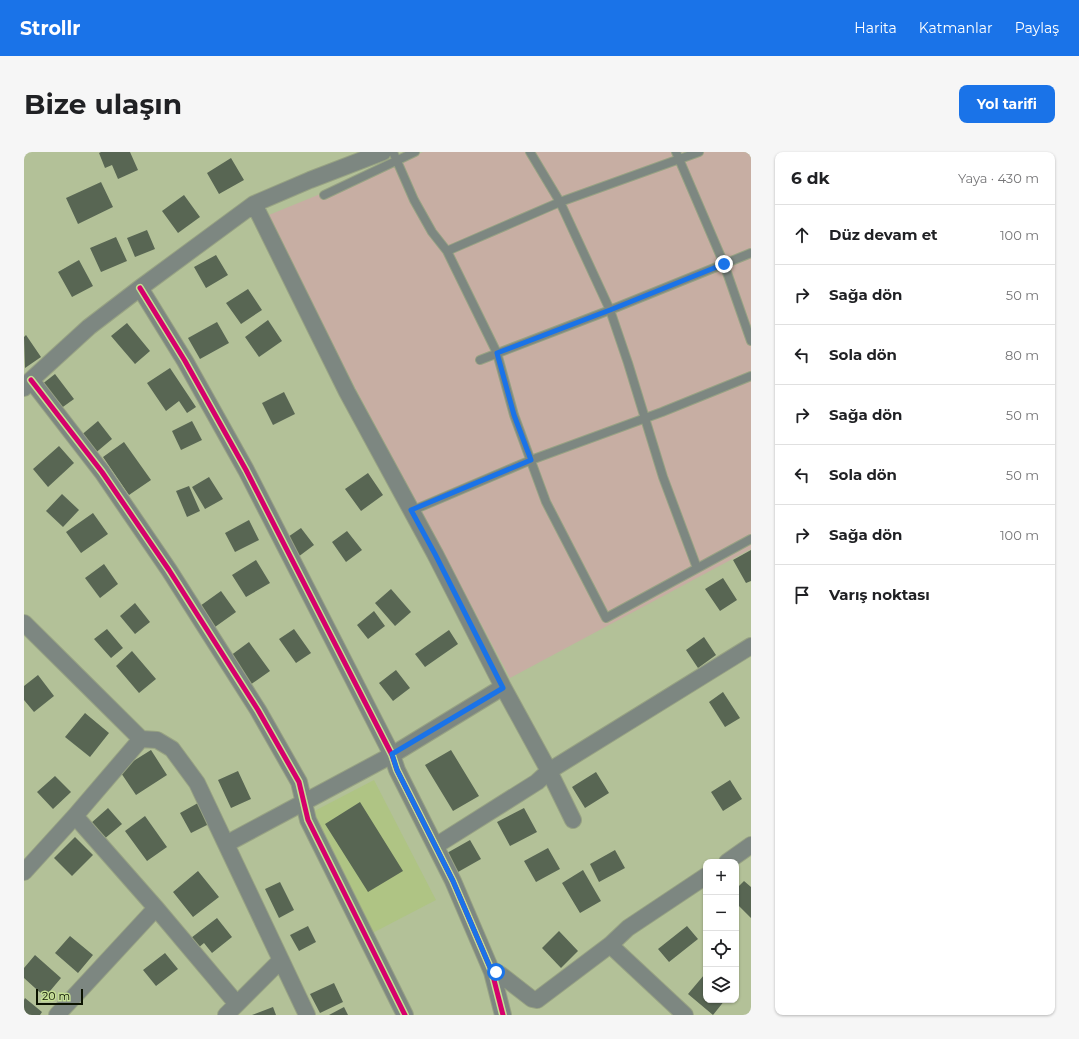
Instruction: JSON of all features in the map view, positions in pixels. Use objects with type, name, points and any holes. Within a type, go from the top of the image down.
[{"type":"street","points":[[383,152],[310,180],[254,204],[89,327],[27,384],[102,472],[169,570],[258,710],[299,782],[308,820],[404,1015]]},
{"type":"street","points":[[254,204],[347,392],[435,554],[503,688],[549,771],[573,820]]},
{"type":"street","points":[[140,288],[185,361],[246,470],[392,754],[397,770],[453,881],[492,972],[503,1015]]},
{"type":"street","points":[[24,623],[141,739],[157,740],[172,749],[197,783],[307,1015]]},
{"type":"street","points":[[436,845],[537,782],[549,771],[751,646]]},
{"type":"street","points":[[226,844],[392,754],[503,688]]},
{"type":"street","points":[[26,867],[75,816],[141,739]]},
{"type":"street","points":[[75,816],[156,908],[232,1009],[281,960]]},
{"type":"street","points":[[730,859],[751,845]]},
{"type":"street","points":[[492,972],[496,972],[501,975],[532,999],[537,1000],[610,945],[628,928],[703,878]]},
{"type":"street","points":[[58,1015],[156,908]]},
{"type":"street","points":[[610,945],[685,1015]]},
{"type":"lane","points":[[324,195],[395,156],[415,152]]},
{"type":"lane","points":[[530,152],[560,202],[610,310],[663,477],[697,568]]},
{"type":"lane","points":[[676,152],[724,264],[751,341]]},
{"type":"lane","points":[[447,251],[560,202],[699,152]]},
{"type":"lane","points":[[395,156],[414,200],[432,232],[447,251],[497,353],[514,415],[546,502],[606,618],[751,540]]},
{"type":"lane","points":[[480,360],[610,310],[751,253]]},
{"type":"lane","points":[[411,510],[531,460],[645,418],[751,376]]},
{"type":"shaded area","points":[[423,152],[751,152],[751,549],[510,678],[264,217]]},
{"type":"shaded area","points":[[374,780],[436,900],[361,939],[299,819]]},
{"type":"building","points":[[130,152],[138,170],[118,179],[112,165],[105,168],[99,153]]},
{"type":"building","points":[[231,158],[244,180],[219,194],[207,173]]},
{"type":"building","points":[[101,182],[113,207],[78,224],[66,198]]},
{"type":"building","points":[[184,195],[200,217],[178,233],[162,211]]},
{"type":"building","points":[[147,230],[155,249],[135,257],[127,238]]},
{"type":"building","points":[[116,237],[127,261],[101,272],[90,248]]},
{"type":"building","points":[[216,255],[228,275],[206,288],[194,267]]},
{"type":"building","points":[[79,260],[93,286],[72,297],[58,272]]},
{"type":"building","points":[[248,289],[262,310],[241,324],[226,303]]},
{"type":"building","points":[[268,320],[282,341],[259,357],[245,337]]},
{"type":"building","points":[[217,322],[229,343],[200,359],[188,338]]},
{"type":"building","points":[[127,323],[150,351],[135,364],[111,336]]},
{"type":"building","points":[[26,335],[41,357],[25,368],[24,337]]},
{"type":"building","points":[[170,368],[196,407],[187,413],[179,401],[166,411],[147,383]]},
{"type":"building","points":[[55,374],[74,399],[60,409],[41,385]]},
{"type":"building","points":[[284,392],[295,414],[273,425],[262,403]]},
{"type":"building","points":[[98,421],[112,439],[93,455],[79,437]]},
{"type":"building","points":[[192,421],[202,440],[181,450],[172,431]]},
{"type":"building","points":[[124,442],[151,480],[129,495],[103,457]]},
{"type":"building","points":[[59,446],[74,463],[48,487],[33,469]]},
{"type":"building","points":[[368,473],[383,495],[361,511],[345,489]]},
{"type":"building","points":[[209,477],[223,499],[205,509],[192,487]]},
{"type":"building","points":[[189,486],[200,511],[187,517],[176,491]]},
{"type":"building","points":[[62,494],[79,510],[63,527],[46,511]]},
{"type":"building","points":[[93,513],[108,534],[81,553],[66,532]]},
{"type":"building","points":[[249,520],[259,540],[235,552],[225,533]]},
{"type":"building","points":[[301,528],[314,545],[298,557],[285,539]]},
{"type":"building","points":[[347,531],[362,550],[346,562],[332,542]]},
{"type":"building","points":[[751,550],[751,581],[746,583],[733,560]]},
{"type":"building","points":[[256,560],[270,583],[246,597],[232,575]]},
{"type":"building","points":[[104,564],[118,584],[100,598],[85,578]]},
{"type":"building","points":[[723,578],[737,600],[720,611],[705,589]]},
{"type":"building","points":[[391,589],[411,612],[395,626],[375,603]]},
{"type":"building","points":[[221,591],[236,612],[215,627],[200,606]]},
{"type":"building","points":[[135,603],[150,622],[135,634],[120,616]]},
{"type":"building","points":[[374,611],[385,626],[368,639],[357,625]]},
{"type":"building","points":[[107,629],[123,648],[111,658],[94,639]]},
{"type":"building","points":[[294,629],[311,653],[296,663],[279,639]]},
{"type":"building","points":[[449,630],[458,644],[425,667],[415,654]]},
{"type":"building","points":[[704,637],[716,655],[698,668],[686,650]]},
{"type":"building","points":[[249,642],[270,671],[250,685],[230,656]]},
{"type":"building","points":[[132,651],[156,679],[139,693],[116,666]]},
{"type":"building","points":[[396,670],[410,688],[393,701],[379,683]]},
{"type":"building","points":[[38,675],[54,696],[34,712],[24,700],[24,686]]},
{"type":"building","points":[[723,692],[740,718],[725,727],[709,702]]},
{"type":"building","points":[[85,713],[109,733],[90,757],[65,737]]},
{"type":"building","points":[[151,750],[167,775],[136,795],[119,770]]},
{"type":"building","points":[[451,750],[479,796],[453,811],[425,765]]},
{"type":"building","points":[[238,771],[251,799],[231,808],[218,780]]},
{"type":"building","points":[[596,772],[609,793],[585,808],[572,787]]},
{"type":"building","points":[[55,776],[71,792],[53,809],[37,792]]},
{"type":"building","points":[[730,780],[742,799],[723,811],[711,792]]},
{"type":"building","points":[[360,802],[403,871],[368,892],[325,824]]},
{"type":"building","points":[[198,803],[209,824],[191,833],[180,813]]},
{"type":"building","points":[[108,808],[122,824],[103,840],[90,824]]},
{"type":"building","points":[[524,808],[537,832],[510,846],[497,822]]},
{"type":"building","points":[[145,816],[167,847],[147,861],[125,831]]},
{"type":"building","points":[[75,837],[93,855],[72,876],[54,858]]},
{"type":"building","points":[[470,840],[481,859],[458,872],[447,853]]},
{"type":"building","points":[[548,848],[560,869],[536,882],[524,861]]},
{"type":"building","points":[[615,850],[625,868],[599,882],[590,864]]},
{"type":"building","points":[[583,870],[601,901],[580,913],[562,883]]},
{"type":"building","points":[[198,871],[219,897],[193,917],[173,892]]},
{"type":"building","points":[[744,881],[751,887],[751,918],[739,906],[739,886]]},
{"type":"building","points":[[280,882],[294,910],[279,918],[265,889]]},
{"type":"building","points":[[217,918],[232,937],[212,953],[204,943],[198,948],[191,938]]},
{"type":"building","points":[[308,926],[316,942],[299,951],[290,935]]},
{"type":"building","points":[[687,926],[698,939],[669,962],[658,949]]},
{"type":"building","points":[[559,931],[578,951],[561,968],[542,948]]},
{"type":"building","points":[[70,936],[93,955],[78,973],[55,953]]},
{"type":"building","points":[[165,953],[178,969],[156,986],[143,970]]},
{"type":"building","points":[[35,955],[61,978],[45,997],[24,978],[24,968]]},
{"type":"building","points":[[703,976],[703,1003],[723,1003],[713,1015],[688,994]]},
{"type":"building","points":[[334,983],[343,1002],[320,1013],[310,994]]},
{"type":"building","points":[[25,998],[42,1012],[40,1015],[24,1015]]},
{"type":"building","points":[[273,1007],[276,1015],[252,1015]]},
{"type":"building","points":[[344,1007],[348,1015],[329,1015]]},
{"type":"cycle path","points":[[140,288],[185,361],[246,470],[392,755],[397,770],[453,881],[492,972],[503,1015]]},
{"type":"cycle path","points":[[31,380],[102,472],[169,570],[258,710],[299,782],[308,820],[405,1015]]},
{"type":"route","points":[[496,972],[492,972],[453,881],[397,770],[392,754],[503,688],[411,510],[531,460],[514,415],[497,353],[610,310],[724,264]]}]
